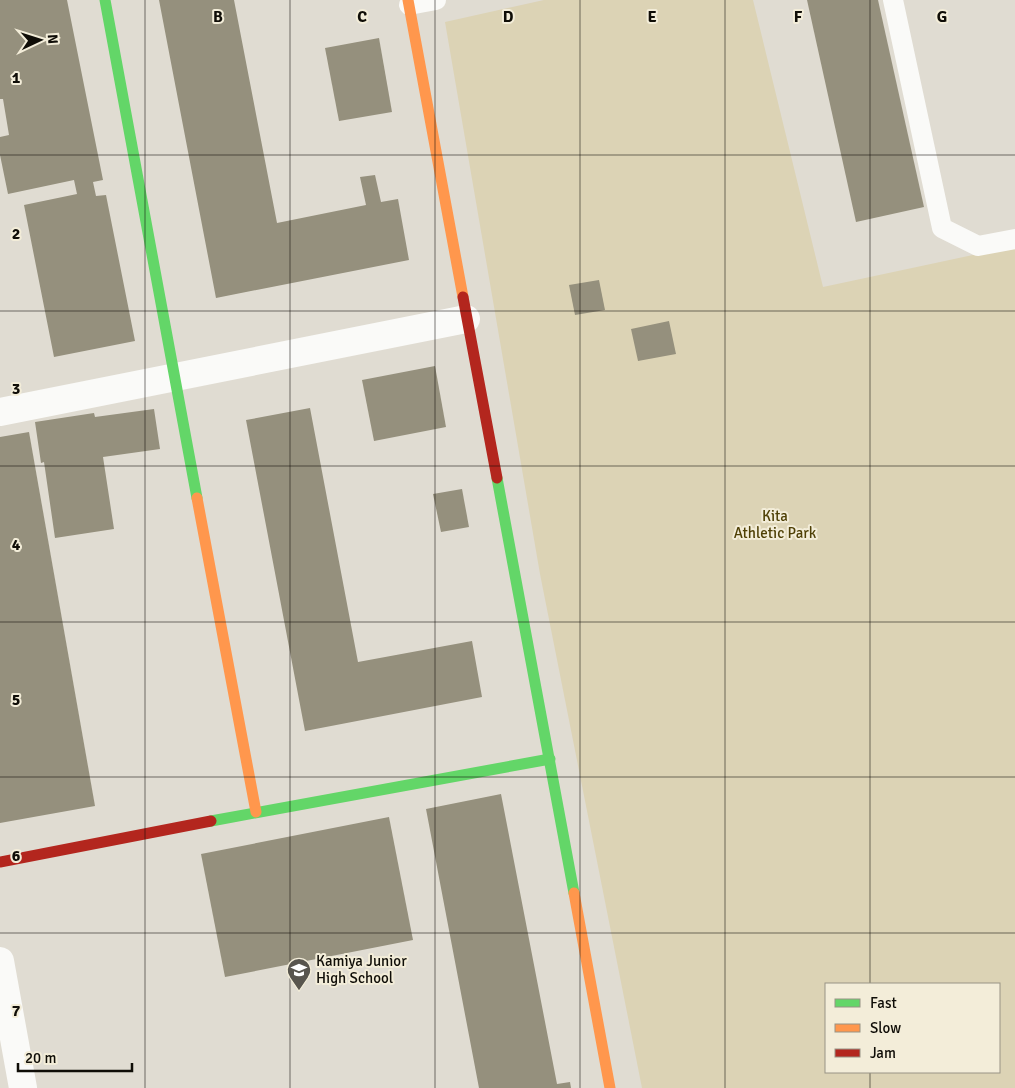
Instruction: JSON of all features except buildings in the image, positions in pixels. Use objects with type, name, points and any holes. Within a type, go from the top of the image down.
[{"type":"street","points":[[105,0],[256,812]]},
{"type":"street","points":[[409,3],[466,319],[550,759],[610,1088]]},
{"type":"street","points":[[0,412],[466,319]]},
{"type":"street","points":[[0,862],[256,812],[550,759]]},
{"type":"street","points":[[0,961],[7,1033],[23,1088]]},
{"type":"lane","points":[[409,3],[436,0]]},
{"type":"lane","points":[[893,0],[942,228],[978,246],[1015,239]]},
{"type":"green space","name":"Kita Athletic Park","points":[[544,0],[753,0],[823,287],[1015,246],[1015,1088],[642,1088],[540,574],[445,22]]},
{"type":"traffic: fast","points":[[105,0],[197,498]]},
{"type":"traffic: fast","points":[[497,478],[574,893]]},
{"type":"traffic: fast","points":[[211,821],[550,759]]},
{"type":"traffic: slow","points":[[408,0],[463,297]]},
{"type":"traffic: slow","points":[[197,498],[256,812]]},
{"type":"traffic: slow","points":[[574,893],[610,1088]]},
{"type":"traffic: jam","points":[[463,297],[497,478]]},
{"type":"traffic: jam","points":[[0,862],[211,821]]},
{"type":"place","name":"Kamiya Junior High School","points":[[299,991]]}]
